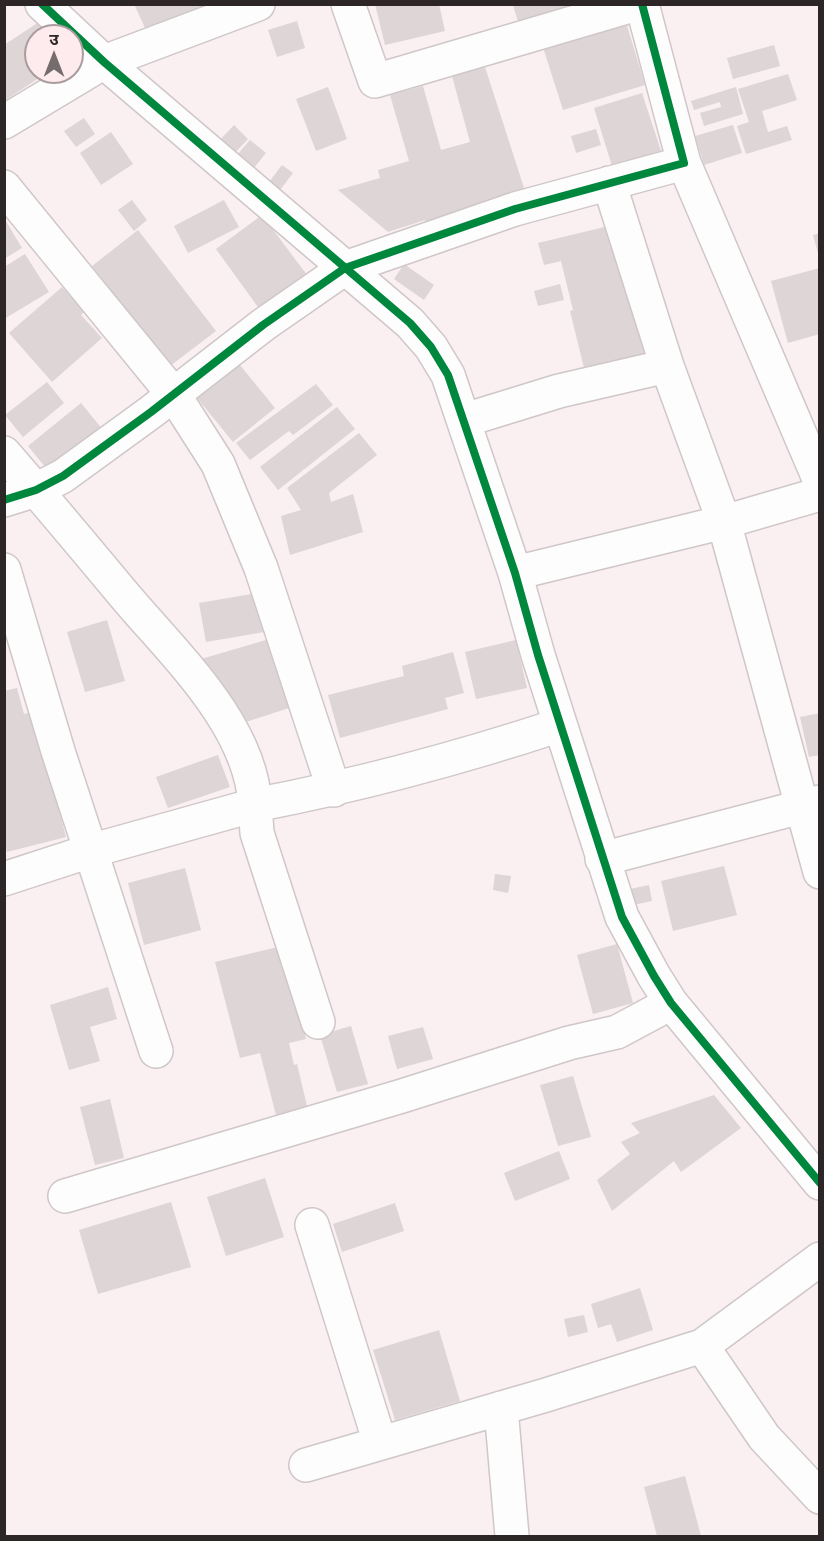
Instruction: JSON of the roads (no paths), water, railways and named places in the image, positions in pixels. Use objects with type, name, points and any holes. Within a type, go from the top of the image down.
[{"type":"street","points":[[42,4],[104,62],[410,323],[431,347],[448,375],[465,420],[622,917],[671,1003],[817,1174]]},
{"type":"street","points":[[4,122],[104,62],[258,4]]},
{"type":"street","points":[[348,4],[375,81],[639,4],[684,163],[819,481]]},
{"type":"street","points":[[4,500],[36,490],[63,476],[174,395],[263,326],[345,268],[515,209],[684,163]]},
{"type":"street","points":[[609,183],[667,366],[724,522],[811,805],[819,872]]},
{"type":"street","points":[[4,187],[174,395],[218,464],[261,568],[334,790]]},
{"type":"street","points":[[465,420],[559,391],[667,366]]},
{"type":"street","points":[[4,453],[216,704],[244,755],[254,790],[257,833],[318,1022]]},
{"type":"street","points":[[515,573],[724,522],[819,494]]},
{"type":"street","points":[[4,570],[12,627],[90,851],[156,1051]]},
{"type":"street","points":[[4,879],[90,851],[255,805],[334,790],[462,756],[560,725]]},
{"type":"street","points":[[602,859],[811,805]]},
{"type":"street","points":[[65,1196],[402,1096],[569,1043],[616,1032],[671,1003]]},
{"type":"street","points":[[312,1225],[380,1443]]},
{"type":"street","points":[[306,1465],[702,1346],[819,1259]]},
{"type":"street","points":[[702,1346],[764,1437],[819,1497]]},
{"type":"street","points":[[501,1408],[512,1536]]}]
